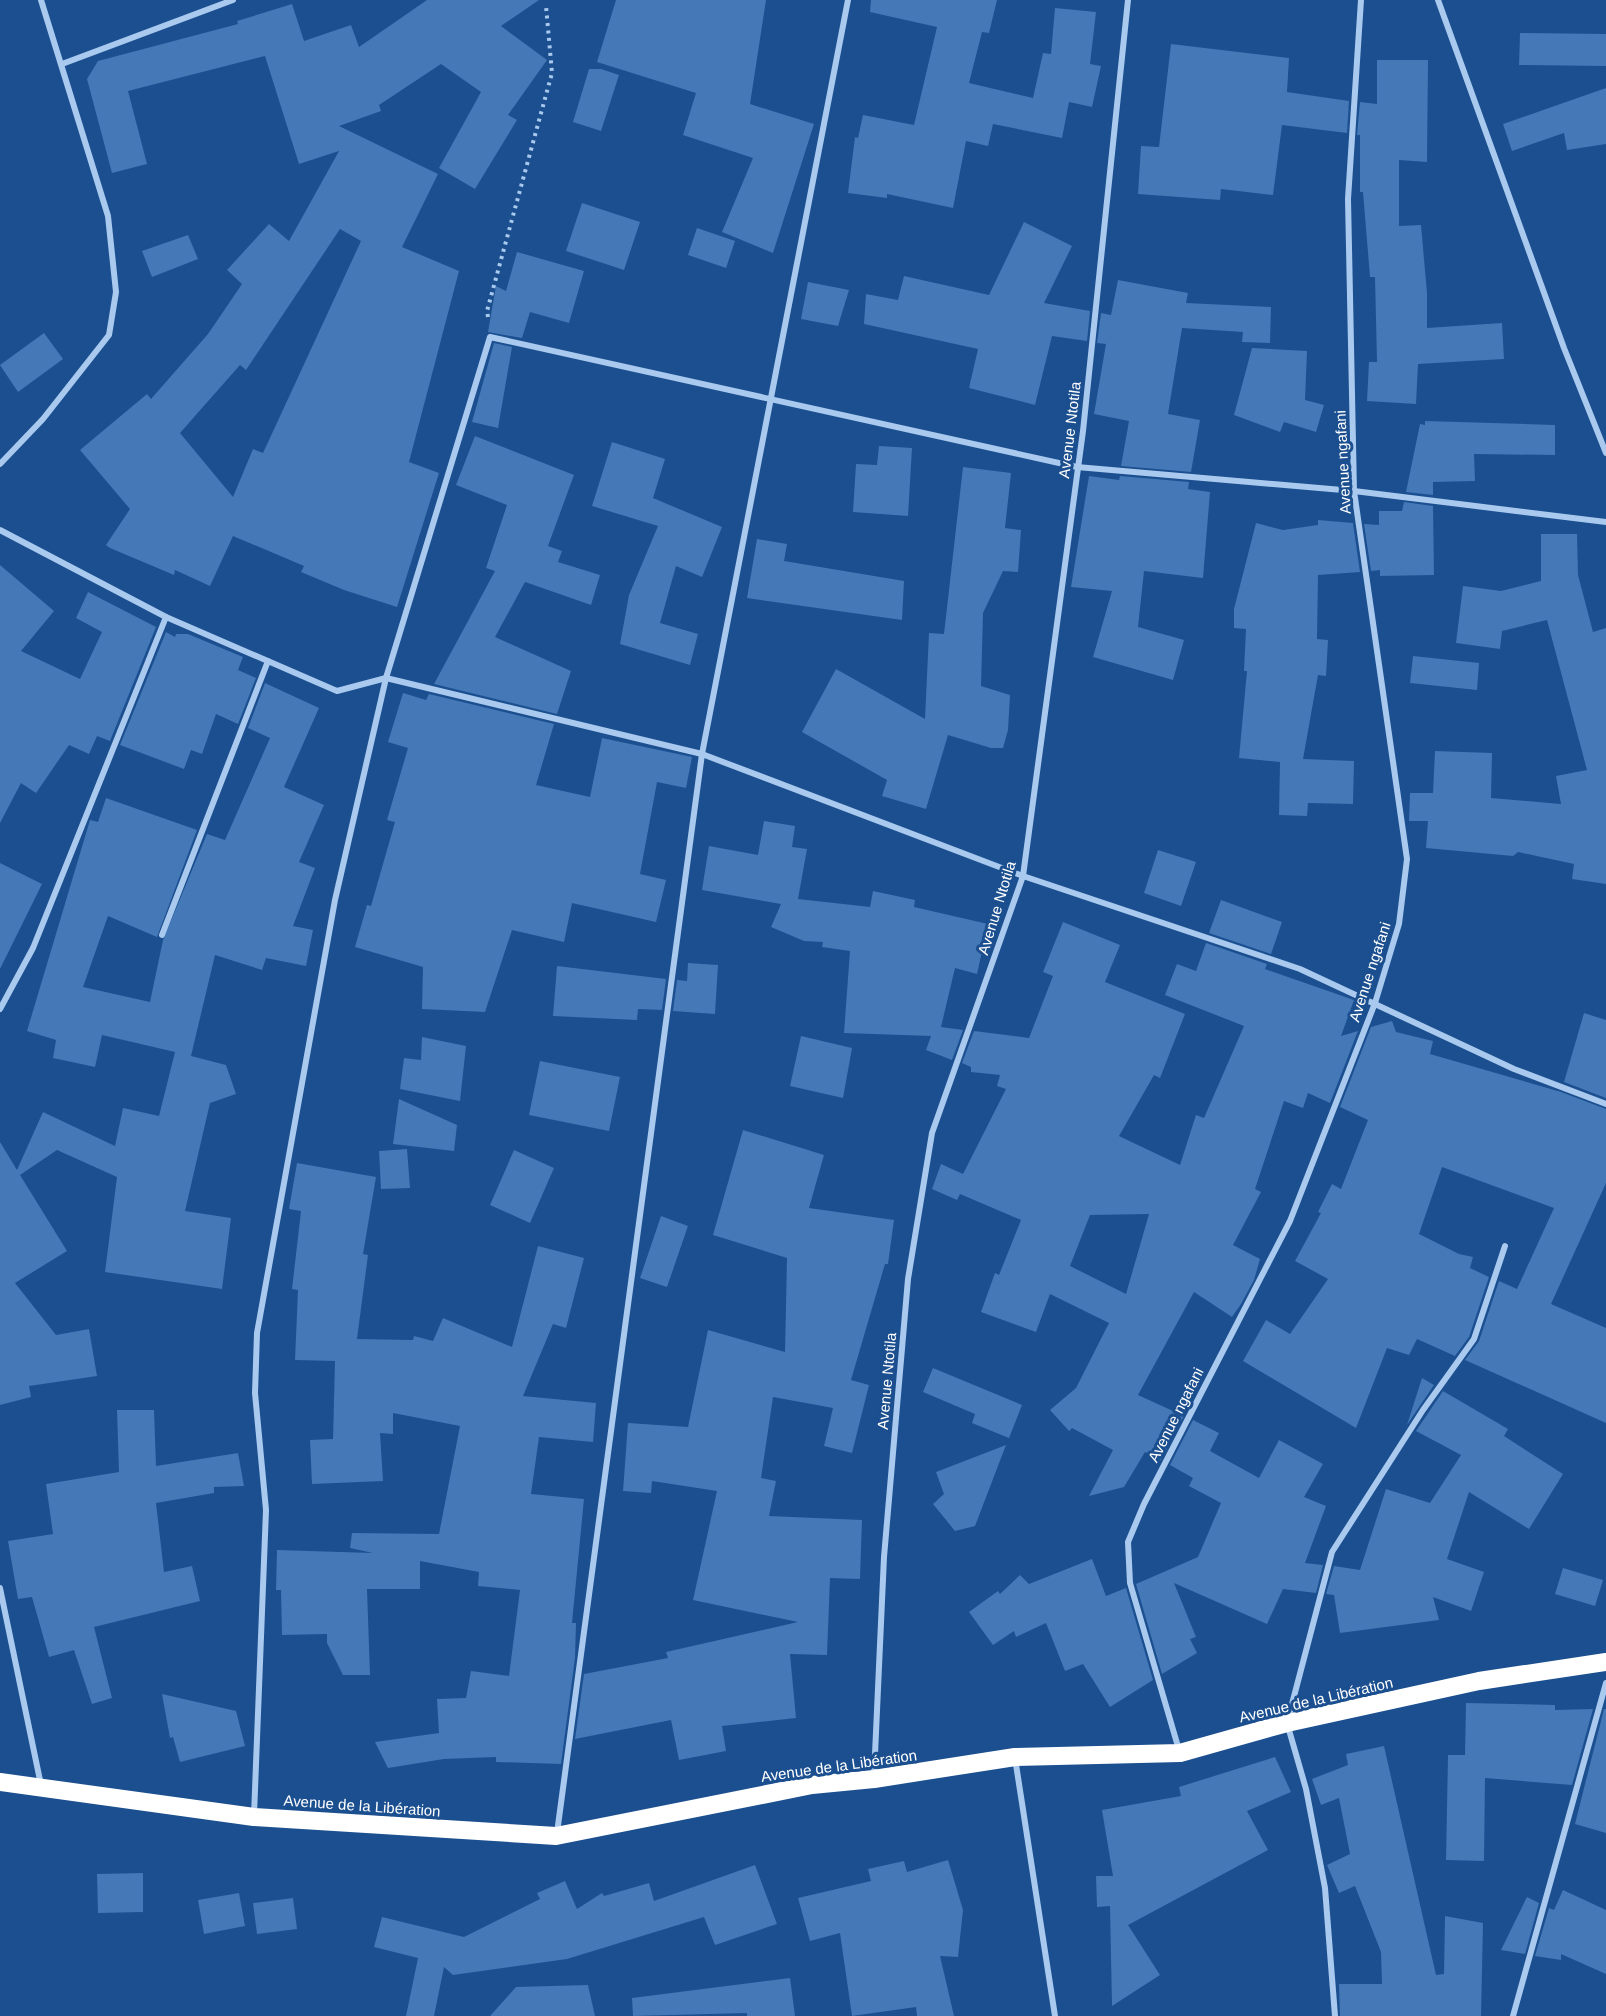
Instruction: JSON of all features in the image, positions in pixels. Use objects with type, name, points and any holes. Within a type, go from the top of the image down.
[{"type":"highway","name":"Avenue de la Libération","points":[[0,1782],[254,1817],[556,1836],[812,1785],[874,1779],[1015,1757],[1180,1753],[1287,1723],[1479,1681],[1606,1662]]},
{"type":"street","points":[[0,464],[43,419],[109,335],[116,292],[108,216],[41,0]]},
{"type":"street","points":[[62,64],[233,0]]},
{"type":"street","points":[[556,1836],[702,753],[849,0]]},
{"type":"street","name":"Avenue Ntotila","points":[[874,1779],[884,1557],[908,1279],[932,1133],[1023,876],[1077,467],[1128,0]]},
{"type":"street","name":"Avenue ngafani","points":[[1180,1753],[1130,1583],[1128,1542],[1144,1504],[1290,1221],[1375,1002],[1399,924],[1407,858],[1354,491],[1348,199],[1361,0]]},
{"type":"street","points":[[1438,0],[1564,348],[1606,453]]},
{"type":"street","points":[[254,1817],[266,1510],[255,1393],[257,1333],[335,900],[386,678],[490,337],[1077,467],[1354,491],[1606,522]]},
{"type":"street","points":[[0,530],[166,617],[337,691],[386,678],[702,753],[1023,876],[1299,969],[1375,1002],[1514,1069],[1606,1104]]},
{"type":"street","points":[[0,1009],[33,948],[166,617]]},
{"type":"street","points":[[162,934],[268,661]]},
{"type":"street","points":[[1335,2016],[1325,1888],[1306,1789],[1287,1723],[1332,1552],[1423,1410],[1474,1339],[1504,1246]]},
{"type":"street","points":[[0,1588],[41,1789]]},
{"type":"street","points":[[1513,2016],[1606,1683]]},
{"type":"street","points":[[1015,1757],[1055,2016]]},
{"type":"path","points":[[490,337],[487,311],[552,73],[546,6]]},
{"type":"building","points":[[427,0],[539,0],[501,26],[547,60],[508,115],[517,120],[475,189],[439,168],[481,92],[441,64],[379,105],[381,111],[339,126],[438,174],[402,247],[459,271],[409,462],[439,473],[397,607],[344,590],[301,572],[304,566],[233,536],[210,586],[175,570],[174,575],[110,548],[106,545],[130,509],[80,450],[147,394],[151,399],[208,334],[242,284],[227,270],[269,224],[289,241],[339,151],[299,164],[265,56],[128,91],[147,164],[112,173],[87,79],[98,61],[238,24],[237,21],[292,4],[304,41],[351,25],[359,47]],"holes":[[[340,229],[361,241],[263,453],[253,449],[233,497],[180,433],[240,365],[246,370]]]},
{"type":"building","points":[[616,0],[766,0],[750,104],[814,124],[773,253],[722,232],[753,158],[683,135],[696,93],[597,62]]},
{"type":"building","points":[[871,0],[997,0],[989,33],[982,32],[969,83],[1033,98],[1043,53],[1051,54],[1055,8],[1096,12],[1090,64],[1101,66],[1092,107],[1069,102],[1062,138],[993,124],[988,146],[966,141],[953,208],[887,194],[887,198],[848,193],[855,137],[858,138],[863,115],[914,125],[937,27],[870,12]]},
{"type":"building","points":[[1520,33],[1606,34],[1606,66],[1519,65]]},
{"type":"building","points":[[1171,44],[1289,58],[1287,92],[1349,101],[1347,133],[1282,125],[1273,195],[1221,189],[1220,200],[1138,194],[1141,146],[1159,147]]},
{"type":"building","points":[[1377,60],[1428,60],[1427,162],[1399,160],[1399,226],[1421,225],[1427,293],[1427,328],[1502,323],[1504,359],[1418,364],[1416,404],[1367,401],[1369,362],[1377,362],[1375,277],[1370,277],[1363,192],[1360,192],[1360,135],[1357,135],[1360,102],[1377,104]]},
{"type":"building","points":[[589,69],[601,69],[619,75],[601,131],[573,122]]},
{"type":"building","points":[[1606,88],[1606,144],[1567,150],[1564,133],[1512,151],[1503,124]]},
{"type":"building","points":[[582,203],[640,222],[624,270],[566,251]]},
{"type":"building","points":[[1024,222],[1072,246],[1044,303],[1090,311],[1087,341],[1052,336],[1035,405],[969,388],[978,349],[864,324],[866,294],[898,300],[904,276],[989,295]]},
{"type":"building","points":[[697,228],[735,241],[726,268],[688,255]]},
{"type":"building","points":[[188,235],[198,259],[152,277],[142,251]]},
{"type":"building","points":[[517,252],[584,271],[569,323],[530,312],[522,338],[488,332],[496,286],[506,291]]},
{"type":"building","points":[[1118,280],[1188,293],[1186,303],[1271,307],[1270,343],[1242,342],[1243,332],[1182,328],[1168,414],[1200,420],[1191,472],[1121,466],[1129,421],[1094,414],[1106,344],[1097,343],[1101,313],[1111,315]]},
{"type":"building","points":[[808,282],[849,290],[838,326],[801,319]]},
{"type":"building","points":[[44,333],[63,359],[18,392],[0,365]]},
{"type":"building","points":[[494,343],[512,347],[498,428],[472,422]]},
{"type":"building","points":[[1252,348],[1307,351],[1305,400],[1324,405],[1316,432],[1284,422],[1280,432],[1234,415]]},
{"type":"building","points":[[1425,421],[1555,425],[1555,455],[1474,454],[1475,481],[1433,482],[1433,495],[1406,492],[1420,424],[1425,425]]},
{"type":"building","points":[[475,436],[574,475],[548,546],[562,551],[558,562],[600,575],[591,605],[525,582],[495,637],[571,671],[557,714],[434,684],[495,571],[486,568],[507,505],[456,485]]},
{"type":"building","points":[[612,442],[665,459],[653,498],[722,527],[702,577],[676,566],[660,623],[698,634],[690,665],[620,644],[629,595],[658,526],[592,506]]},
{"type":"building","points":[[879,446],[912,448],[908,516],[853,512],[856,464],[877,465]]},
{"type":"building","points":[[963,467],[1011,473],[1005,528],[1021,530],[1018,572],[1003,571],[983,613],[981,686],[1010,695],[1008,730],[1003,748],[991,748],[948,735],[926,809],[882,796],[887,780],[802,732],[836,669],[925,719],[929,633],[944,634]]},
{"type":"building","points":[[1089,476],[1119,480],[1120,476],[1189,482],[1188,489],[1210,492],[1203,578],[1144,571],[1138,627],[1184,640],[1173,680],[1093,657],[1112,591],[1071,587]]},
{"type":"building","points":[[1404,502],[1433,506],[1434,575],[1380,576],[1380,570],[1371,571],[1364,524],[1379,525],[1379,511],[1402,511]]},
{"type":"building","points":[[1318,520],[1353,523],[1360,572],[1318,575],[1317,639],[1328,640],[1326,676],[1318,675],[1303,759],[1354,761],[1353,804],[1308,803],[1307,816],[1279,815],[1280,762],[1239,758],[1247,671],[1244,671],[1246,629],[1234,628],[1234,609],[1256,523],[1283,530],[1318,525]]},
{"type":"building","points":[[1541,534],[1577,534],[1578,575],[1593,632],[1606,628],[1606,884],[1572,879],[1574,864],[1518,852],[1513,856],[1426,848],[1428,821],[1409,821],[1410,793],[1433,793],[1435,751],[1492,753],[1491,798],[1561,804],[1556,776],[1587,770],[1547,620],[1502,631],[1500,649],[1456,643],[1463,586],[1501,591],[1541,581]]},
{"type":"building","points":[[757,539],[787,544],[784,561],[904,581],[902,620],[747,598]]},
{"type":"building","points":[[0,565],[54,611],[21,651],[80,679],[102,632],[76,618],[88,592],[156,627],[110,741],[97,736],[89,754],[69,745],[36,793],[21,783],[0,823]]},
{"type":"building","points":[[166,632],[175,637],[176,634],[188,634],[243,657],[238,670],[256,678],[238,724],[216,714],[202,754],[191,750],[184,769],[120,745]]},
{"type":"building","points":[[1413,656],[1479,663],[1477,690],[1410,683]]},
{"type":"building","points":[[265,683],[319,708],[284,787],[324,805],[299,862],[315,868],[293,926],[313,930],[306,966],[266,958],[262,970],[215,955],[191,1056],[226,1065],[236,1094],[210,1103],[185,1211],[231,1218],[222,1289],[105,1272],[117,1177],[57,1150],[20,1175],[67,1251],[15,1283],[56,1335],[89,1329],[97,1376],[29,1386],[31,1397],[0,1405],[0,1142],[17,1170],[43,1112],[115,1146],[123,1108],[159,1116],[175,1052],[102,1035],[95,1067],[53,1058],[56,1040],[27,1031],[90,820],[98,822],[106,798],[197,830],[157,937],[108,916],[83,987],[150,1002],[163,940],[207,834],[225,840],[270,738],[248,728]]},
{"type":"building","points":[[403,693],[426,700],[429,694],[554,724],[536,785],[590,797],[602,738],[692,757],[686,788],[657,782],[640,874],[666,880],[656,922],[572,903],[564,942],[512,930],[485,1012],[422,1009],[423,967],[355,947],[367,905],[371,906],[395,822],[387,820],[408,748],[388,742]]},
{"type":"building","points":[[764,821],[795,826],[792,847],[807,849],[798,899],[870,907],[873,891],[915,900],[914,907],[988,924],[977,974],[955,968],[941,1027],[963,1030],[952,1060],[926,1050],[931,1036],[844,1033],[850,951],[822,947],[823,942],[804,941],[771,927],[781,904],[702,890],[709,846],[758,855]]},
{"type":"building","points":[[1158,850],[1196,862],[1181,906],[1144,893]]},
{"type":"building","points":[[0,863],[42,884],[0,969]]},
{"type":"building","points":[[1221,900],[1282,922],[1271,954],[1209,933]]},
{"type":"building","points":[[1063,922],[1120,945],[1105,982],[1185,1014],[1160,1078],[1154,1075],[1119,1136],[1180,1165],[1196,1115],[1204,1118],[1244,1026],[1165,995],[1177,964],[1196,971],[1206,943],[1267,964],[1265,969],[1354,1000],[1341,1036],[1358,1031],[1330,1103],[1308,1093],[1303,1108],[1284,1101],[1255,1189],[1261,1192],[1233,1245],[1260,1259],[1254,1280],[1241,1304],[1232,1317],[1194,1292],[1138,1395],[1184,1416],[1161,1460],[1145,1452],[1124,1487],[1089,1496],[1113,1450],[1072,1428],[1069,1431],[1050,1410],[1076,1388],[1109,1323],[1050,1294],[1036,1332],[981,1312],[995,1273],[999,1275],[1021,1220],[960,1194],[957,1200],[932,1189],[941,1164],[963,1174],[1006,1089],[997,1086],[1000,1075],[971,1072],[971,1067],[962,1063],[974,1031],[1029,1038],[1053,976],[1043,972]],"holes":[[[1149,1214],[1126,1294],[1070,1266],[1090,1215]]]},
{"type":"building","points":[[688,963],[718,965],[715,1014],[673,1011],[677,980],[687,981]]},
{"type":"building","points":[[557,966],[666,979],[662,1010],[638,1009],[637,1020],[553,1016]]},
{"type":"building","points":[[1584,1013],[1606,1020],[1606,1098],[1564,1082]]},
{"type":"building","points":[[1392,1021],[1396,1032],[1433,1041],[1430,1054],[1561,1092],[1606,1109],[1606,1183],[1551,1304],[1606,1328],[1606,1423],[1465,1360],[1479,1341],[1499,1281],[1517,1289],[1554,1208],[1442,1167],[1419,1234],[1459,1254],[1473,1257],[1470,1268],[1489,1277],[1469,1337],[1455,1356],[1417,1339],[1409,1355],[1387,1348],[1356,1428],[1243,1361],[1266,1320],[1290,1334],[1328,1279],[1295,1261],[1321,1213],[1318,1212],[1332,1184],[1341,1189],[1368,1120],[1340,1107],[1371,1027]]},
{"type":"building","points":[[801,1036],[852,1048],[843,1098],[790,1086]]},
{"type":"building","points":[[422,1037],[466,1046],[460,1101],[400,1089],[404,1058],[421,1060]]},
{"type":"building","points":[[540,1061],[620,1077],[609,1131],[529,1115]]},
{"type":"building","points":[[399,1099],[457,1125],[454,1151],[393,1144]]},
{"type":"building","points":[[743,1130],[824,1155],[809,1208],[894,1220],[888,1264],[885,1264],[851,1380],[869,1385],[852,1453],[824,1446],[833,1408],[773,1397],[761,1478],[776,1481],[769,1516],[862,1520],[860,1579],[830,1578],[827,1655],[790,1654],[796,1718],[722,1726],[726,1751],[679,1760],[671,1720],[575,1739],[584,1674],[668,1658],[666,1652],[798,1622],[693,1600],[717,1491],[652,1481],[651,1493],[623,1491],[628,1423],[688,1427],[708,1330],[785,1352],[787,1258],[713,1235]]},
{"type":"building","points":[[407,1149],[410,1188],[381,1189],[379,1151]]},
{"type":"building","points":[[514,1150],[554,1168],[530,1223],[490,1205]]},
{"type":"building","points":[[297,1163],[376,1177],[363,1254],[368,1255],[357,1339],[413,1340],[414,1336],[433,1341],[443,1318],[512,1347],[538,1246],[584,1258],[566,1328],[553,1324],[523,1396],[596,1403],[593,1442],[539,1437],[531,1494],[584,1499],[572,1623],[576,1623],[575,1658],[561,1764],[496,1762],[496,1757],[444,1759],[388,1768],[375,1742],[439,1733],[437,1699],[466,1698],[471,1671],[509,1676],[520,1590],[478,1586],[479,1572],[420,1561],[420,1589],[367,1589],[370,1675],[343,1675],[327,1643],[327,1634],[282,1635],[281,1590],[276,1590],[277,1550],[373,1553],[350,1548],[352,1533],[439,1534],[460,1426],[393,1413],[393,1434],[380,1433],[383,1481],[312,1484],[310,1440],[333,1439],[335,1361],[295,1360],[298,1290],[292,1289],[301,1211],[289,1209]]},
{"type":"building","points":[[661,1216],[688,1226],[667,1287],[640,1278]]},
{"type":"building","points":[[933,1368],[1022,1405],[1009,1438],[972,1423],[975,1414],[923,1392]]},
{"type":"building","points":[[1422,1378],[1434,1385],[1407,1425]]},
{"type":"building","points":[[1443,1391],[1508,1429],[1504,1436],[1563,1474],[1529,1529],[1469,1492],[1447,1559],[1484,1572],[1471,1611],[1433,1597],[1439,1620],[1340,1633],[1334,1595],[1326,1594],[1334,1566],[1360,1570],[1386,1489],[1430,1503],[1461,1455],[1416,1431]]},
{"type":"building","points":[[117,1410],[154,1410],[156,1466],[238,1453],[244,1486],[214,1487],[214,1493],[156,1503],[164,1572],[192,1566],[200,1601],[94,1627],[112,1698],[92,1704],[74,1650],[49,1657],[32,1597],[18,1599],[8,1541],[53,1534],[46,1484],[119,1472]]},
{"type":"building","points":[[1193,1420],[1219,1433],[1210,1451],[1259,1478],[1279,1440],[1323,1464],[1304,1497],[1326,1506],[1305,1563],[1323,1565],[1316,1593],[1283,1589],[1267,1624],[1174,1583],[1196,1637],[1190,1639],[1197,1653],[1162,1674],[1136,1584],[1198,1557],[1221,1503],[1189,1486],[1193,1478],[1170,1465]]},
{"type":"building","points":[[1006,1445],[975,1526],[955,1531],[933,1504],[944,1494],[936,1472]]},
{"type":"building","points":[[1092,1559],[1106,1596],[1126,1588],[1153,1680],[1110,1707],[1083,1664],[1065,1671],[1046,1623],[1016,1637],[1014,1631],[993,1645],[969,1612],[998,1591],[1000,1594],[1020,1575],[1029,1584]]},
{"type":"building","points":[[1563,1568],[1603,1580],[1595,1606],[1555,1594]]},
{"type":"building","points":[[162,1694],[236,1711],[245,1746],[180,1762],[173,1737],[170,1738]]},
{"type":"building","points":[[1466,1703],[1555,1705],[1555,1710],[1593,1709],[1572,1785],[1485,1778],[1484,1861],[1446,1860],[1448,1755],[1465,1755]]},
{"type":"building","points":[[1604,1709],[1606,1709],[1606,1833],[1575,1824]]},
{"type":"building","points":[[1384,1746],[1436,1975],[1444,1974],[1445,1916],[1483,1923],[1481,2016],[1340,2016],[1339,1984],[1382,1984],[1381,1952],[1355,1886],[1339,1893],[1327,1865],[1350,1854],[1339,1798],[1321,1805],[1312,1779],[1348,1765],[1346,1754]]},
{"type":"building","points":[[1275,1757],[1291,1792],[1247,1811],[1268,1850],[1128,1925],[1160,1975],[1112,2006],[1110,1906],[1097,1907],[1096,1876],[1113,1876],[1102,1810],[1181,1796],[1179,1787]]},
{"type":"building","points":[[948,1860],[963,1910],[958,1957],[940,1956],[954,2016],[917,2016],[916,2007],[852,2016],[840,1933],[810,1941],[798,1898],[871,1881],[868,1869],[904,1861],[907,1872]]},
{"type":"building","points":[[755,1865],[777,1924],[715,1945],[704,1917],[567,1959],[453,1975],[444,1967],[434,2016],[406,2016],[418,1958],[374,1947],[382,1917],[464,1937],[540,1899],[537,1893],[565,1881],[577,1909],[602,1893],[604,1896],[649,1883],[654,1901]]},
{"type":"building","points":[[143,1873],[143,1912],[98,1913],[97,1874]]},
{"type":"building","points":[[1563,1890],[1606,1910],[1606,1974],[1561,1954],[1561,1960],[1535,1956],[1549,1908],[1554,1910]]},
{"type":"building","points":[[239,1893],[245,1926],[204,1934],[198,1900]]},
{"type":"building","points":[[1527,1897],[1539,1903],[1525,1954],[1501,1950]]},
{"type":"building","points":[[293,1898],[297,1929],[257,1934],[253,1903]]},
{"type":"building","points":[[790,1978],[795,2016],[747,2016],[747,2013],[633,2016],[632,1998]]},
{"type":"building","points":[[588,1985],[595,2016],[490,2016],[516,1987]]}]
